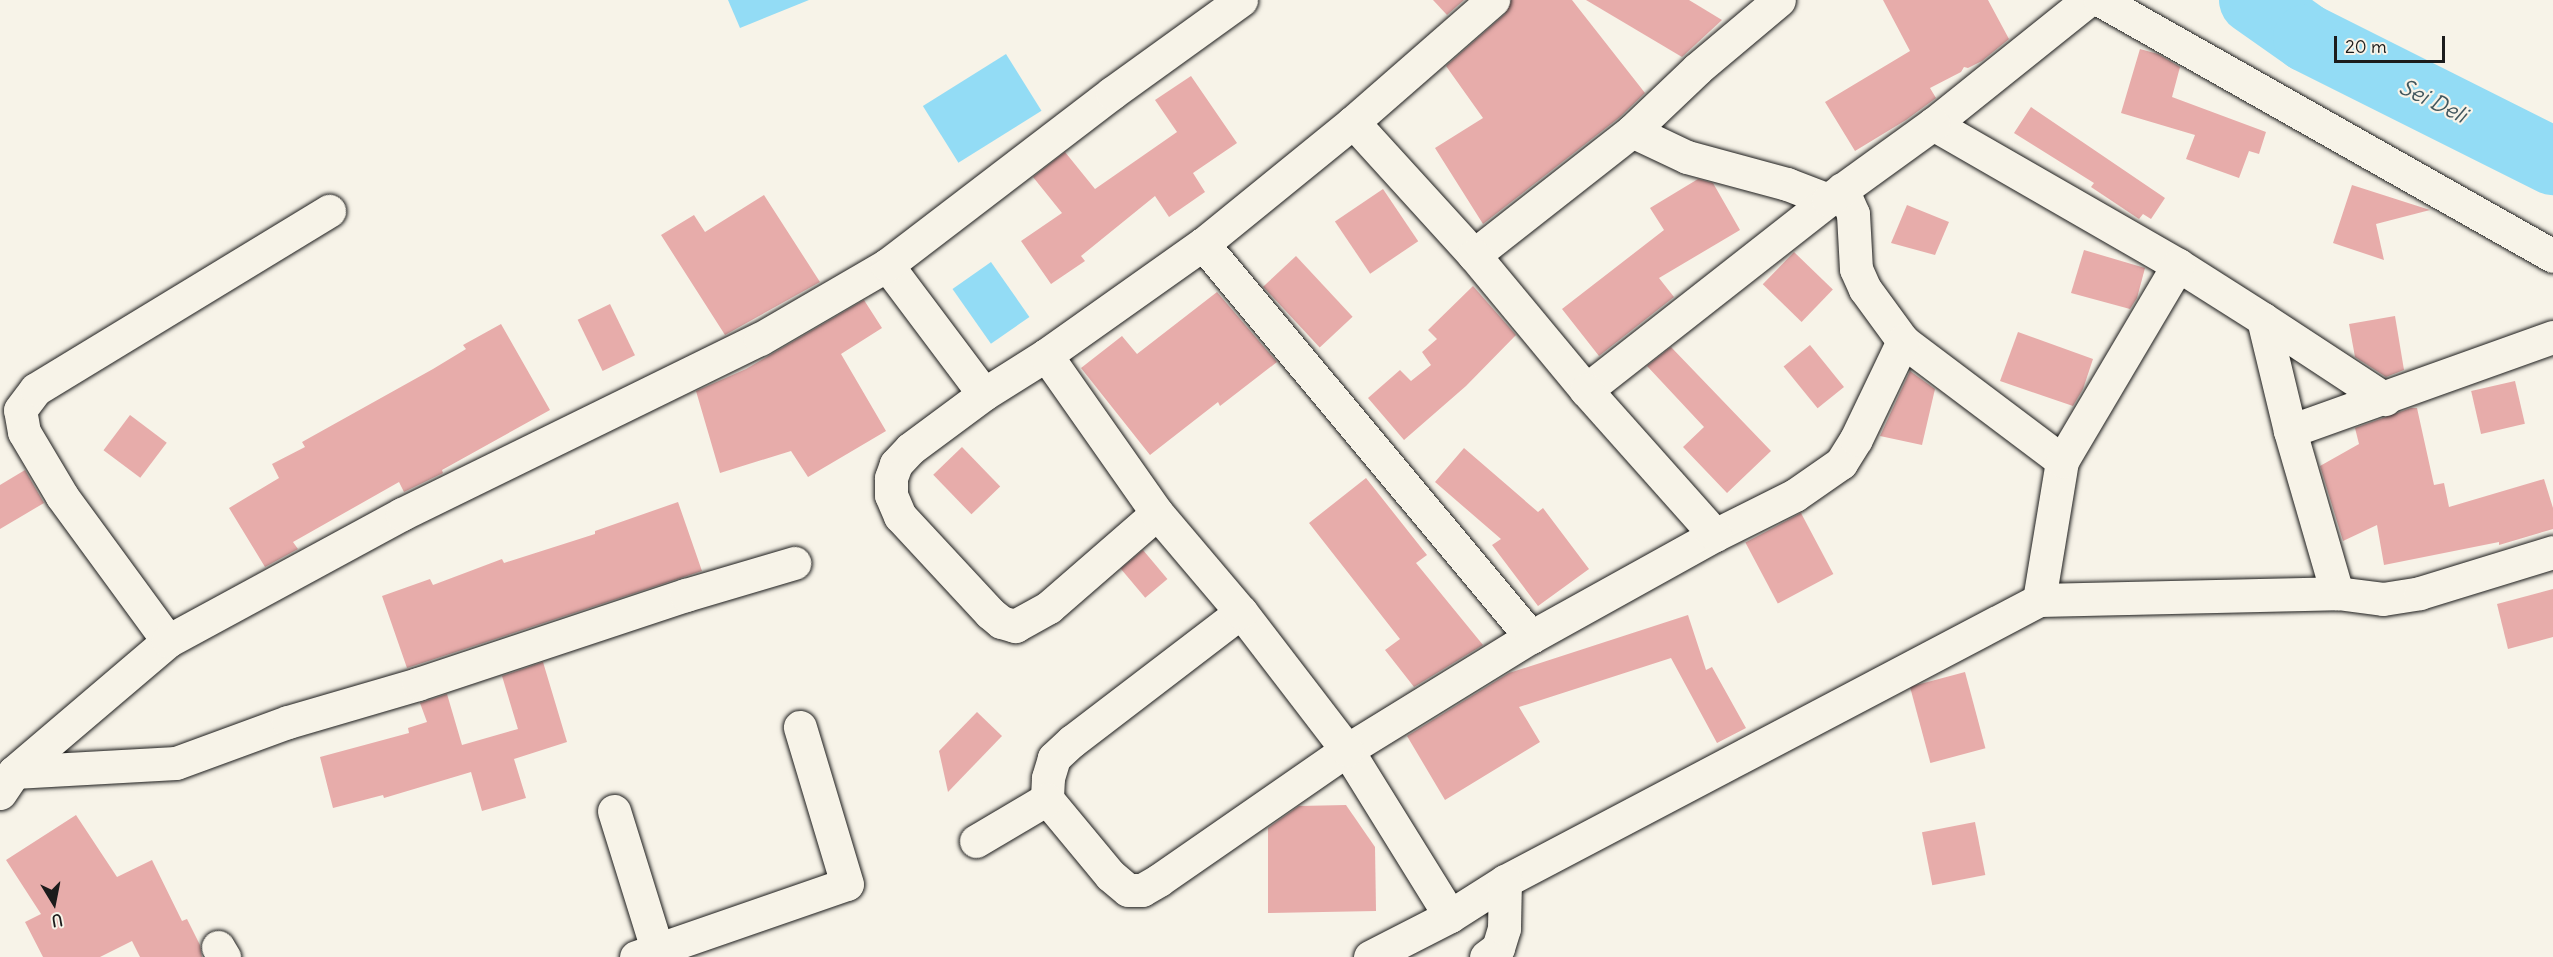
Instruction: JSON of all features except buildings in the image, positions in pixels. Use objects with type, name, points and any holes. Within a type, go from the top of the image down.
[{"type":"street","points":[[7,783],[168,641],[402,514],[760,339],[887,265],[1112,93],[1240,0]]},
{"type":"street","points":[[1157,513],[1035,617],[1015,626],[1001,622],[900,516],[891,495],[891,478],[896,464],[910,449],[984,394],[1046,355],[1203,243],[1353,122],[1493,0]]},
{"type":"street","points":[[1474,255],[1632,131],[1697,69],[1779,0]]},
{"type":"street","points":[[1587,390],[1835,194],[1933,124],[2088,0]]},
{"type":"street","points":[[2100,0],[2553,256]]},
{"type":"street","points":[[1353,122],[1474,255],[1587,390],[1715,535]]},
{"type":"street","points":[[1933,124],[2178,265],[2385,399]]},
{"type":"street","points":[[1632,131],[1687,157],[1787,184],[1835,194],[1853,214],[1856,269],[1865,289],[1903,341],[2062,462]]},
{"type":"street","points":[[168,641],[62,496],[24,432],[20,410],[36,389],[330,211]]},
{"type":"street","points":[[1203,243],[1531,637]]},
{"type":"street","points":[[887,265],[984,394]]},
{"type":"street","points":[[2039,600],[2062,462],[2178,265]]},
{"type":"street","points":[[2263,319],[2290,431],[2337,593]]},
{"type":"street","points":[[2290,431],[2385,399],[2553,337]]},
{"type":"street","points":[[1241,612],[1054,758],[1048,778],[1047,798],[1115,880],[1128,890],[1143,890],[1347,750],[1531,637],[1715,535],[1795,495],[1841,464],[1856,439],[1903,341]]},
{"type":"street","points":[[1046,355],[1157,513],[1241,612],[1347,750],[1450,916]]},
{"type":"street","points":[[1370,957],[1450,916],[1505,881],[2039,600],[2337,593],[2383,599],[2420,593],[2553,552]]},
{"type":"street","points":[[7,783],[176,763],[288,722],[418,684],[686,595],[794,563]]},
{"type":"street","points":[[614,812],[646,953],[847,884],[800,727]]},
{"type":"street","points":[[976,841],[1047,798]]},
{"type":"street","points":[[1486,957],[1498,948],[1504,928],[1505,881]]},
{"type":"water","points":[[728,0],[809,0],[740,28]]},
{"type":"water","points":[[1006,54],[1042,111],[958,163],[923,106]]},
{"type":"water","points":[[991,262],[1029,317],[991,344],[952,289]]},
{"type":"waterway","name":"Sei Deli","points":[[2253,0],[2307,38],[2553,161]]}]
